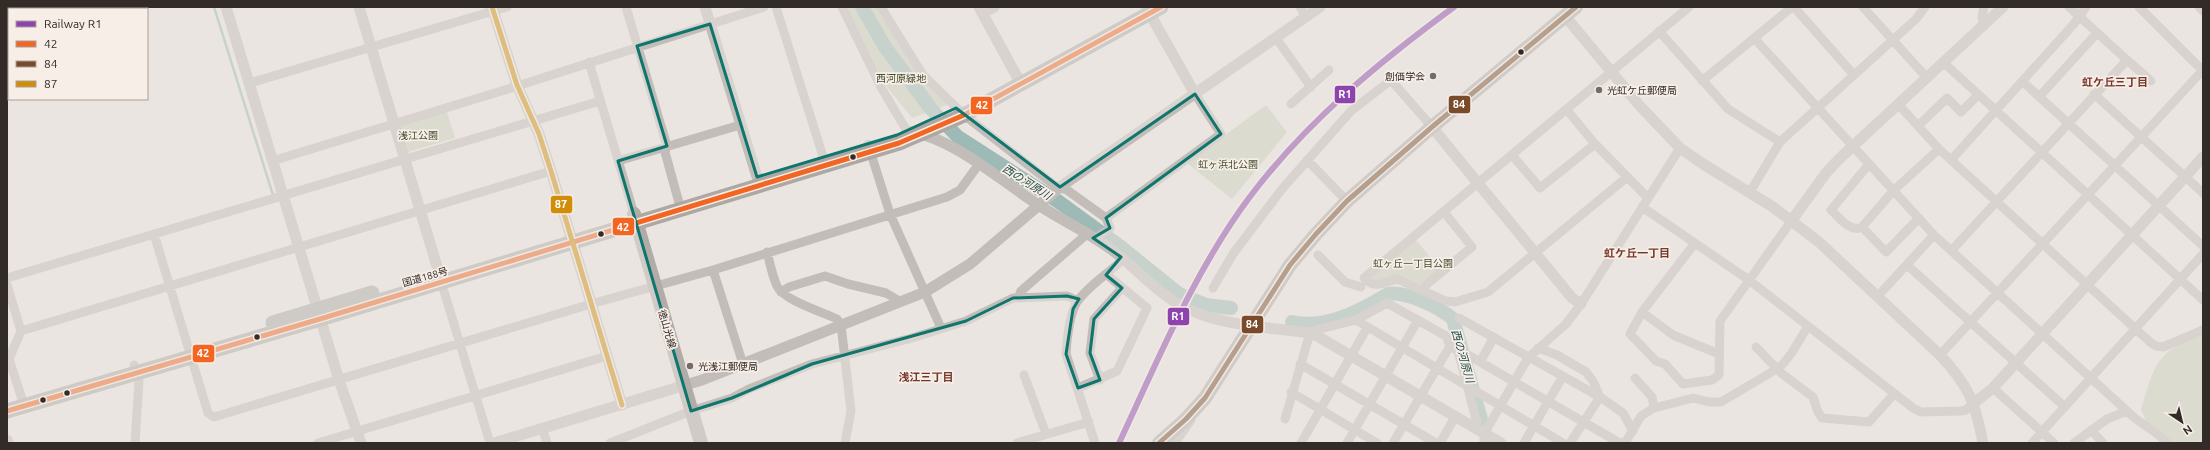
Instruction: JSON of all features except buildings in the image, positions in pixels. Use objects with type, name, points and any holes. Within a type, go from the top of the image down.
[{"type":"highway","name":"国道188号","points":[[7,404],[190,353],[680,206],[929,128],[1150,9]]},
{"type":"highway","name":"国道188号","points":[[869,148],[907,131],[929,128]]},
{"type":"highway","name":"国道188号","points":[[7,411],[135,369]]},
{"type":"main road","points":[[1159,443],[1186,419],[1205,398],[1290,265],[1347,201],[1432,127],[1576,7]]},
{"type":"main road","name":"徳山光線","points":[[635,219],[701,443]]},
{"type":"street","points":[[359,7],[490,443]]},
{"type":"street","points":[[250,83],[371,48],[492,9],[507,7]]},
{"type":"street","points":[[626,7],[667,146],[664,152],[680,206]]},
{"type":"street","points":[[705,7],[758,181]]},
{"type":"street","points":[[272,161],[764,7]]},
{"type":"street","points":[[776,7],[824,161]]},
{"type":"street","points":[[842,7],[882,89],[907,131]]},
{"type":"street","points":[[881,7],[923,75],[956,113],[1054,185],[1050,196]]},
{"type":"street","points":[[994,7],[981,10],[1019,80]]},
{"type":"street","points":[[1300,7],[1306,17]]},
{"type":"street","points":[[494,443],[684,386],[925,292],[970,264],[1050,196],[1320,7]]},
{"type":"street","points":[[1626,178],[1488,292],[1462,301],[1446,301],[1397,279],[1376,286],[1370,284],[1364,278],[1689,7]]},
{"type":"street","points":[[1702,81],[1793,7],[1854,75]]},
{"type":"street","points":[[1863,7],[1927,78]]},
{"type":"street","points":[[1750,192],[1780,142],[1916,19],[1926,7]]},
{"type":"street","points":[[1984,7],[1982,17],[1984,26]]},
{"type":"street","points":[[1695,243],[1642,312],[1630,334],[1656,361],[1665,364],[1678,381],[1683,384],[1712,380],[1718,375],[1720,321],[1826,173],[1853,146],[2003,7]]},
{"type":"street","points":[[2069,7],[2151,81]]},
{"type":"street","points":[[1951,160],[2023,82],[2073,25],[2086,7]]},
{"type":"street","points":[[1940,355],[2203,70],[2138,7]]},
{"type":"street","points":[[2200,7],[2203,11]]},
{"type":"street","points":[[229,8],[298,248],[339,380],[361,443]]},
{"type":"street","points":[[492,9],[517,85],[533,122],[551,171],[622,405]]},
{"type":"street","points":[[1106,218],[1221,134],[1195,94],[1150,9]]},
{"type":"street","points":[[1565,16],[1649,117],[1680,148],[1792,220],[1819,242],[1940,355],[1955,371],[1968,389],[1974,403],[1983,443]]},
{"type":"street","points":[[1659,31],[1728,109],[1780,142]]},
{"type":"street","points":[[2038,97],[2097,33]]},
{"type":"street","points":[[1276,38],[1311,87]]},
{"type":"street","points":[[1754,38],[1934,235],[2092,377],[2142,425],[2161,436],[2167,443]]},
{"type":"street","points":[[1952,250],[2042,153],[2094,94],[2127,60]]},
{"type":"street","points":[[589,62],[635,219]]},
{"type":"street","points":[[1943,62],[2203,300]]},
{"type":"street","points":[[1291,104],[1329,70]]},
{"type":"street","points":[[1213,288],[1233,254],[1307,160],[1351,111],[1391,80],[1432,127],[1572,298],[1581,304]]},
{"type":"street","points":[[2023,82],[2203,246]]},
{"type":"street","points":[[2094,94],[2203,193]]},
{"type":"street","points":[[1918,126],[1947,98],[1961,112],[1978,95]]},
{"type":"street","points":[[7,278],[600,101]]},
{"type":"street","points":[[1898,104],[1939,149],[2151,343],[2162,347],[2203,330]]},
{"type":"street","points":[[1567,110],[1626,178],[1648,198]]},
{"type":"street","points":[[618,161],[740,125]]},
{"type":"street","points":[[929,128],[935,137],[979,164],[1050,196],[1106,218],[1110,228],[1090,236],[1021,291],[1019,296]]},
{"type":"street","points":[[1512,155],[1540,188],[1595,144]]},
{"type":"street","points":[[869,148],[890,214],[941,328]]},
{"type":"street","points":[[1481,435],[1500,407],[1529,357],[1566,324],[1581,304],[1680,148]]},
{"type":"street","points":[[1869,164],[1832,210],[1852,229],[1856,230],[1862,227],[1894,190],[1939,149]]},
{"type":"street","points":[[1642,207],[1749,280],[1894,394],[1921,412],[1966,410],[1993,388],[2203,157]]},
{"type":"street","points":[[1307,160],[1347,201]]},
{"type":"street","points":[[154,234],[208,413],[214,418],[591,304],[713,270],[954,194],[960,190],[979,164]]},
{"type":"street","points":[[20,331],[551,171]]},
{"type":"street","points":[[1050,196],[1090,236],[1121,257],[1179,304],[1213,317],[1310,333],[1455,417],[1481,435],[1501,443]]},
{"type":"street","points":[[1424,290],[1427,284],[1472,247],[1444,212]]},
{"type":"street","points":[[1862,227],[1886,252],[1919,218]]},
{"type":"street","points":[[1877,297],[1934,235]]},
{"type":"street","points":[[767,252],[777,286],[781,292],[790,298],[837,319],[841,326],[851,411],[845,443]]},
{"type":"street","points":[[2032,443],[2203,254]]},
{"type":"street","points":[[1318,255],[1345,282],[1361,287]]},
{"type":"street","points":[[1095,443],[1066,354],[1073,309],[1078,301],[1119,262],[1121,257]]},
{"type":"street","points":[[1907,265],[2065,407]]},
{"type":"street","points":[[713,270],[743,364]]},
{"type":"street","points":[[1078,388],[1100,380],[1117,371],[1147,308],[1106,274]]},
{"type":"street","points":[[781,292],[789,287],[825,276],[886,294],[901,302]]},
{"type":"street","points":[[7,285],[20,331],[9,359],[22,399]]},
{"type":"street","points":[[1100,380],[1090,353],[1094,319],[1122,288]]},
{"type":"street","points":[[610,443],[691,411],[732,398],[749,389],[812,364],[941,328],[980,315],[1019,296],[1067,296],[1078,301]]},
{"type":"street","points":[[1310,333],[1356,320],[1387,303],[1446,336],[1450,346],[1458,351],[1481,435]]},
{"type":"street","points":[[1642,312],[1674,335],[1719,354]]},
{"type":"street","points":[[1459,318],[1600,397],[1622,413],[1633,431]]},
{"type":"street","points":[[1356,320],[1367,328],[1563,443]]},
{"type":"street","points":[[1347,443],[1418,320]]},
{"type":"street","points":[[1468,355],[1618,442],[1625,443],[1641,416],[1654,408],[1693,398],[1709,402],[1721,402],[1778,368],[1791,354],[1808,326]]},
{"type":"street","points":[[1302,443],[1367,328]]},
{"type":"street","points":[[1285,420],[1291,392],[1310,333]]},
{"type":"street","points":[[1480,362],[1494,337]]},
{"type":"street","points":[[1394,443],[1450,346]]},
{"type":"street","points":[[1756,346],[1778,368],[1813,397],[1818,412],[1822,418],[1869,422],[1894,394]]},
{"type":"street","points":[[1538,348],[1557,355],[1586,372],[1593,381],[1600,397]]},
{"type":"street","points":[[318,443],[607,356]]},
{"type":"street","points":[[1300,364],[1436,443]]},
{"type":"street","points":[[135,369],[139,381],[135,443]]},
{"type":"street","points":[[1024,375],[1046,434]]},
{"type":"street","points":[[1524,443],[1563,376]]},
{"type":"street","points":[[1635,378],[1652,398],[1654,408]]},
{"type":"street","points":[[1692,383],[1693,398]]},
{"type":"street","points":[[1993,388],[2054,443]]},
{"type":"street","points":[[1291,392],[1377,443]]},
{"type":"street","points":[[1570,443],[1600,397]]},
{"type":"street","points":[[1176,443],[1205,398]]},
{"type":"street","points":[[2074,443],[2107,419],[2128,410]]},
{"type":"street","points":[[1440,443],[1455,417]]},
{"type":"street","points":[[1017,443],[1089,422]]},
{"type":"street","points":[[542,428],[547,443]]},
{"type":"street","points":[[2090,430],[2103,443]]},
{"type":"highlighted area","points":[[710,24],[757,177],[897,135],[956,108],[1060,187],[1195,94],[1221,134],[1106,218],[1110,228],[1093,238],[1121,257],[1106,275],[1122,288],[1094,319],[1090,353],[1100,380],[1078,388],[1066,354],[1073,309],[1079,299],[1067,296],[1013,298],[966,321],[812,364],[732,398],[691,411],[618,161],[667,146],[637,46]]},
{"type":"green space","name":"西河原緑地","points":[[846,7],[877,7],[921,76],[947,105],[912,118],[887,87]]},
{"type":"green space","name":"虹ヶ浜北公園","points":[[1266,105],[1287,132],[1232,199],[1187,163]]},
{"type":"green space","name":"浅江公園","points":[[447,112],[455,138],[408,152],[400,125]]},
{"type":"green space","name":"虹ヶ丘一丁目公園","points":[[1416,240],[1440,269],[1422,285],[1405,278],[1374,283],[1371,280],[1372,275]]},
{"type":"green space","points":[[2203,336],[2203,443],[2171,443],[2146,421],[2141,409],[2154,371],[2159,362],[2175,347]]},
{"type":"waterway","points":[[214,7],[273,195]]},
{"type":"waterway","name":"西の河原川","points":[[862,7],[885,47],[931,109],[958,137],[1059,202],[1122,248],[1179,294],[1206,305],[1231,308]]},
{"type":"waterway","name":"西の河原川","points":[[1292,322],[1304,324],[1329,321],[1366,307],[1388,294],[1413,297],[1431,305],[1453,319],[1482,423]]},
{"type":"rail line","name":"R1","points":[[1119,443],[1194,286],[1229,226],[1249,198],[1271,170],[1319,119],[1398,49],[1454,7]]},
{"type":"transit line","name":"87","points":[[492,7],[517,85],[539,134],[622,405]]},
{"type":"transit line","name":"42","points":[[7,411],[320,319],[899,143],[964,115],[1161,7]]},
{"type":"transit line","name":"84","points":[[1159,443],[1186,419],[1205,398],[1290,265],[1316,234],[1347,201],[1432,127],[1576,7]]},
{"type":"place","name":"創価学会","points":[[1433,76]]},
{"type":"place","name":"光虹ケ丘郵便局","points":[[1599,90]]},
{"type":"place","name":"光浅江郵便局","points":[[690,366]]},
{"type":"district","name":"虹ケ丘三丁目","points":[[2115,82]]},
{"type":"district","name":"虹ケ丘一丁目","points":[[1637,253]]},
{"type":"district","name":"浅江三丁目","points":[[926,377]]}]
